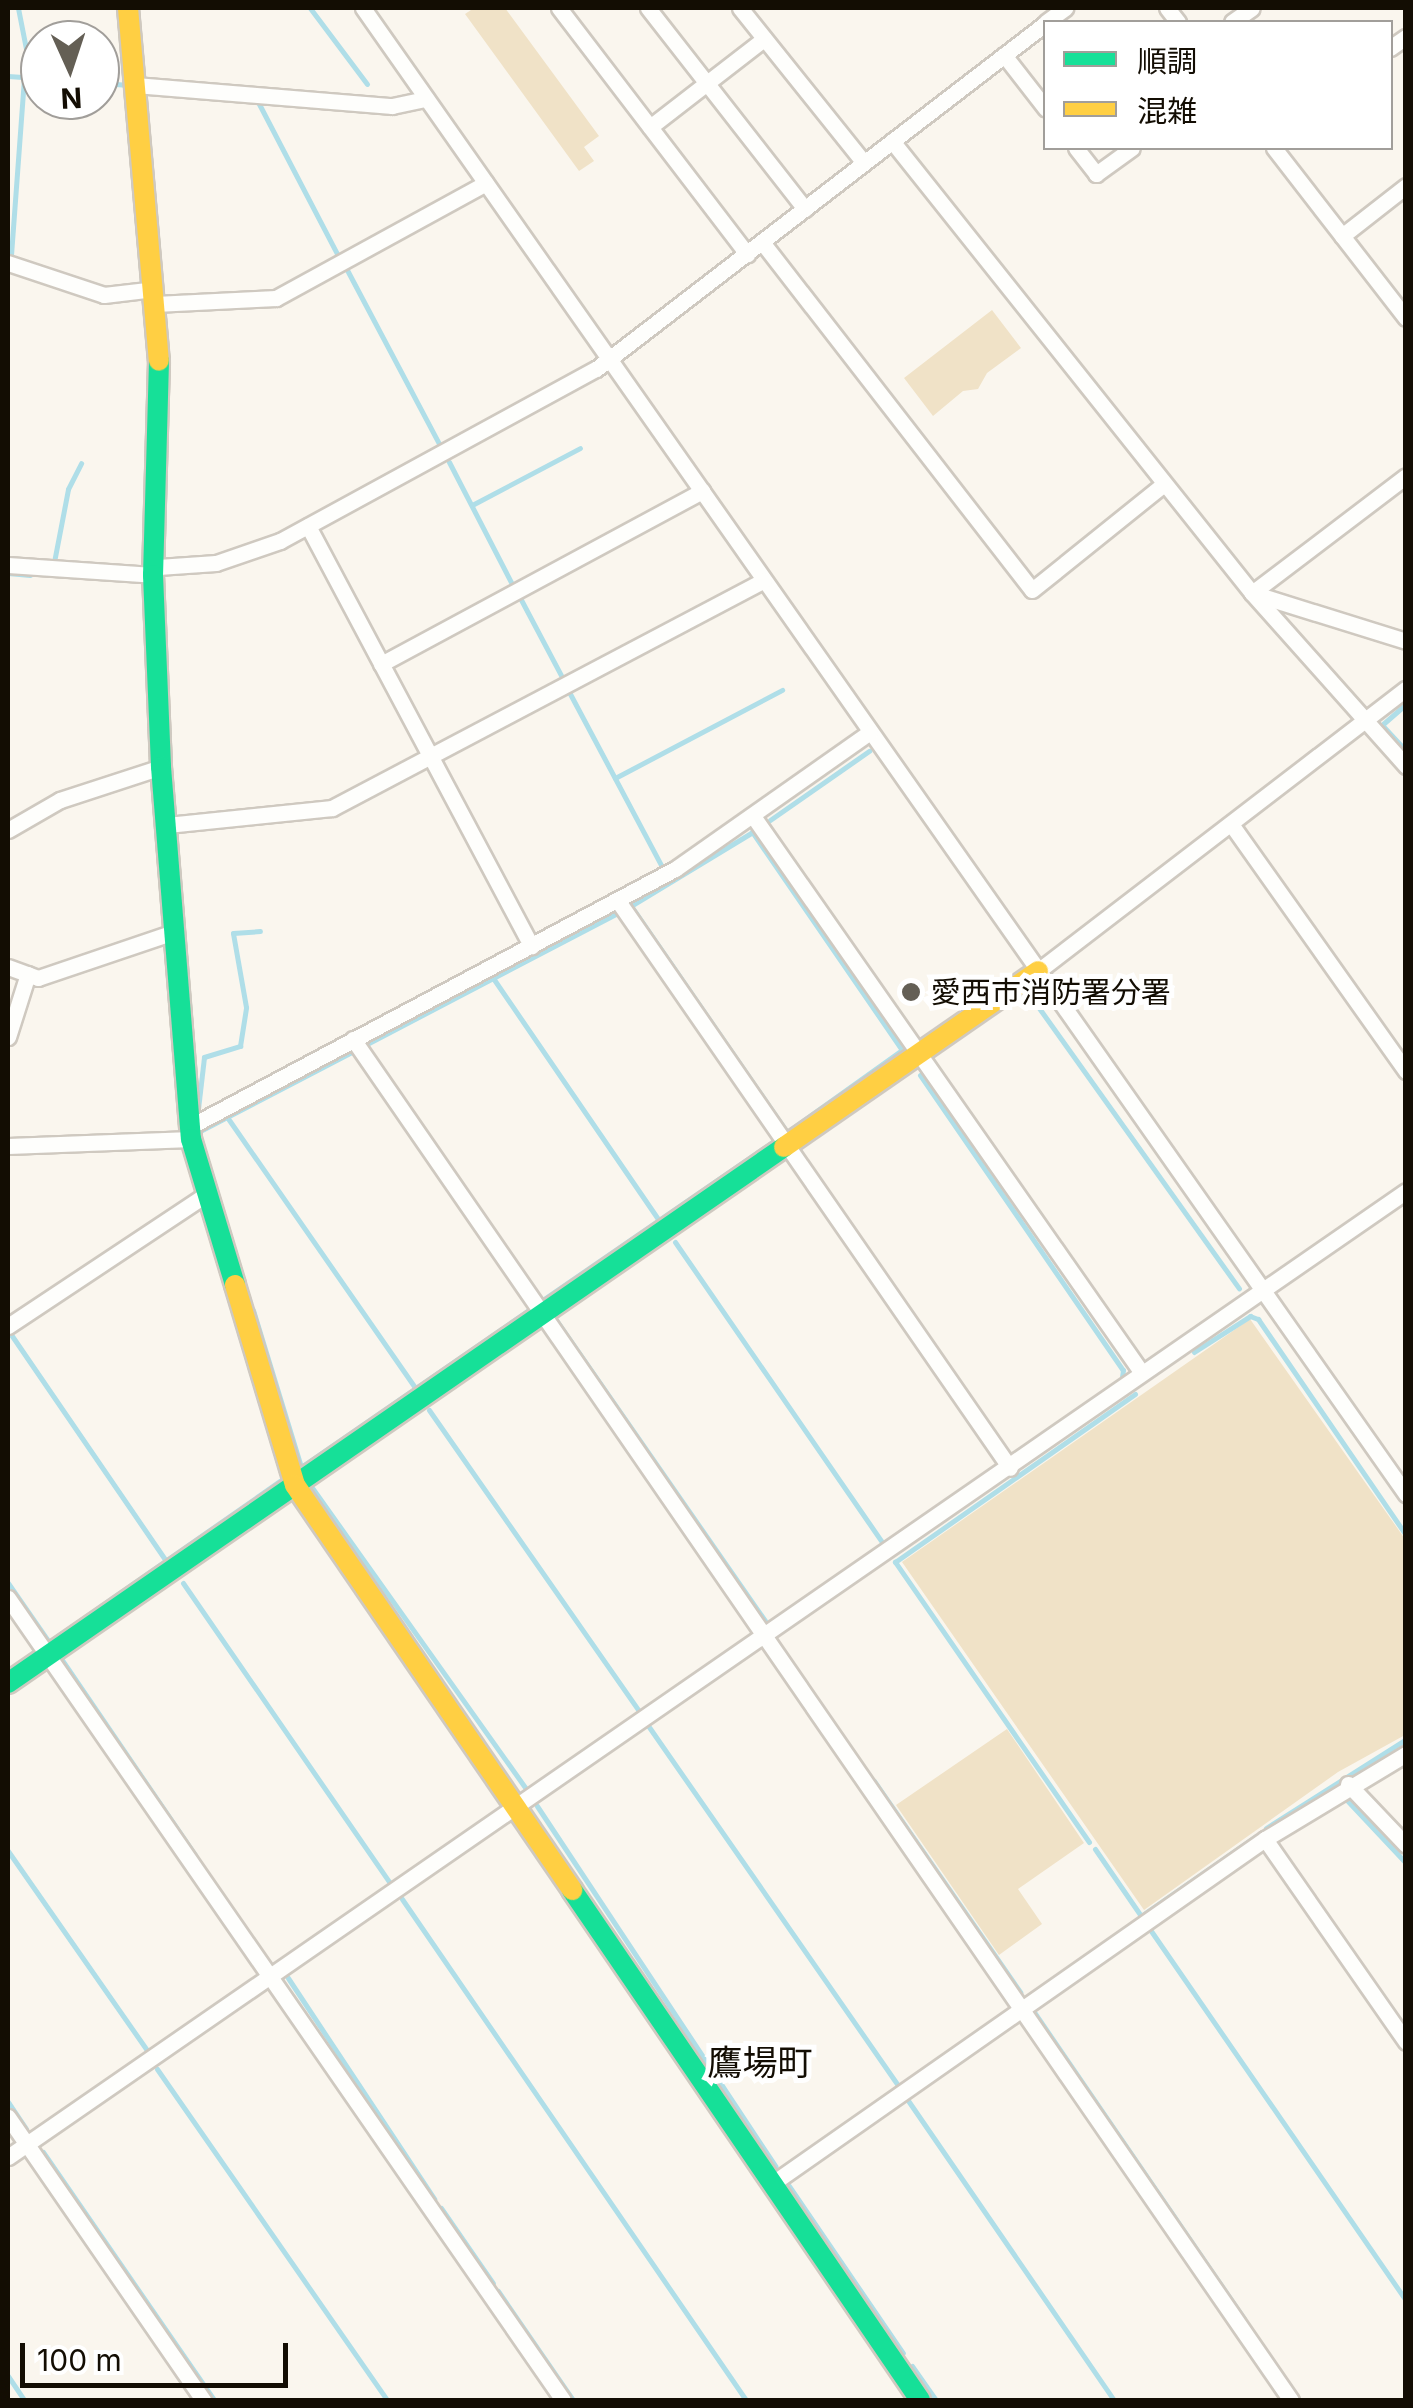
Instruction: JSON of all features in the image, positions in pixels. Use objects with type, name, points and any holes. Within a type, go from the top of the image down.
[{"type":"street","points":[[128,8],[154,296],[160,768],[191,1132],[295,1485],[518,1806],[920,2400]]},
{"type":"street","points":[[363,8],[1406,1494]]},
{"type":"street","points":[[558,8],[748,254]]},
{"type":"street","points":[[648,8],[805,209]]},
{"type":"street","points":[[740,8],[864,163]]},
{"type":"street","points":[[8,564],[155,571],[216,563],[308,526],[609,358],[1043,25]]},
{"type":"street","points":[[650,126],[764,39]]},
{"type":"street","points":[[1004,55],[1043,104]]},
{"type":"street","points":[[134,85],[392,106],[426,99]]},
{"type":"street","points":[[892,141],[1252,594],[1406,766]]},
{"type":"street","points":[[1078,150],[1096,174],[1129,150]]},
{"type":"street","points":[[1276,150],[1342,236],[1400,300],[1406,318]]},
{"type":"street","points":[[8,264],[104,295],[276,298],[486,183]]},
{"type":"street","points":[[1342,236],[1406,186]]},
{"type":"street","points":[[762,242],[1032,590],[1164,484]]},
{"type":"street","points":[[1252,594],[1406,476]]},
{"type":"street","points":[[381,664],[702,491]]},
{"type":"street","points":[[308,526],[532,946]]},
{"type":"street","points":[[167,826],[332,808],[764,580]]},
{"type":"street","points":[[1252,594],[1406,641]]},
{"type":"street","points":[[8,1683],[1038,971],[1406,689]]},
{"type":"street","points":[[8,1146],[191,1132],[353,1039],[618,901],[752,816],[870,732]]},
{"type":"street","points":[[8,830],[60,800],[160,768]]},
{"type":"street","points":[[752,816],[1142,1374]]},
{"type":"street","points":[[1230,824],[1406,1072]]},
{"type":"street","points":[[618,901],[1010,1468]]},
{"type":"street","points":[[8,967],[38,978],[172,932]]},
{"type":"street","points":[[8,1037],[28,974]]},
{"type":"street","points":[[353,1039],[1291,2400]]},
{"type":"street","points":[[8,2157],[1406,1192]]},
{"type":"street","points":[[8,1326],[208,1193]]},
{"type":"street","points":[[8,1598],[563,2400]]},
{"type":"street","points":[[773,2183],[1348,1784],[1406,1754]]},
{"type":"street","points":[[1348,1784],[1406,1845]]},
{"type":"street","points":[[1266,1840],[1406,2042]]},
{"type":"street","points":[[8,2118],[203,2400]]},
{"type":"shaded area","points":[[474,8],[505,8],[599,136],[584,147],[594,161],[579,171],[465,14]]},
{"type":"shaded area","points":[[992,310],[1021,348],[987,373],[978,389],[963,391],[933,416],[904,378]]},
{"type":"shaded area","points":[[1250,1319],[1405,1539],[1405,1735],[1338,1772],[1144,1910],[902,1562]]},
{"type":"shaded area","points":[[1007,1729],[1084,1843],[1018,1889],[1042,1924],[999,1955],[896,1805]]},
{"type":"waterway","points":[[18,8],[20,20]]},
{"type":"waterway","points":[[310,8],[367,84]]},
{"type":"waterway","points":[[8,76],[20,77]]},
{"type":"waterway","points":[[120,85],[126,85]]},
{"type":"waterway","points":[[258,102],[337,254]]},
{"type":"waterway","points":[[11,255],[21,120]]},
{"type":"waterway","points":[[346,268],[439,444]]},
{"type":"waterway","points":[[472,505],[580,448]]},
{"type":"waterway","points":[[449,462],[513,586]]},
{"type":"waterway","points":[[54,562],[68,489],[81,463]]},
{"type":"waterway","points":[[8,573],[30,575]]},
{"type":"waterway","points":[[518,594],[563,679]]},
{"type":"waterway","points":[[568,690],[661,865]]},
{"type":"waterway","points":[[615,778],[782,690]]},
{"type":"waterway","points":[[1406,704],[1382,725],[1406,751]]},
{"type":"waterway","points":[[770,820],[869,751]]},
{"type":"waterway","points":[[751,833],[631,906],[787,1132],[902,1050],[752,832]]},
{"type":"waterway","points":[[365,1045],[618,913]]},
{"type":"waterway","points":[[198,1109],[204,1057],[240,1046],[246,1007],[233,933],[260,931]]},
{"type":"waterway","points":[[493,978],[659,1220]]},
{"type":"waterway","points":[[1034,1001],[1239,1288]]},
{"type":"waterway","points":[[200,1137],[200,1131],[352,1052]]},
{"type":"waterway","points":[[920,1075],[1123,1370],[1122,1377]]},
{"type":"waterway","points":[[227,1117],[415,1388]]},
{"type":"waterway","points":[[541,1301],[774,1141]]},
{"type":"waterway","points":[[675,1242],[882,1542]]},
{"type":"waterway","points":[[253,1310],[301,1467],[529,1310]]},
{"type":"waterway","points":[[1194,1352],[1250,1316],[1258,1319],[1406,1535]]},
{"type":"waterway","points":[[556,1320],[765,1621]]},
{"type":"waterway","points":[[10,1333],[166,1561]]},
{"type":"waterway","points":[[1089,1842],[895,1562],[1135,1394]]},
{"type":"waterway","points":[[429,1410],[638,1710]]},
{"type":"waterway","points":[[8,1583],[49,1642],[280,1481]]},
{"type":"waterway","points":[[313,1489],[526,1789]]},
{"type":"waterway","points":[[183,1583],[390,1883]]},
{"type":"waterway","points":[[8,1671],[34,1652]]},
{"type":"waterway","points":[[62,1660],[195,1855]]},
{"type":"waterway","points":[[649,1727],[897,2084]]},
{"type":"waterway","points":[[1266,1828],[1406,1739]]},
{"type":"waterway","points":[[874,1781],[1020,1992]]},
{"type":"waterway","points":[[1343,1796],[1406,1863]]},
{"type":"waterway","points":[[537,1806],[775,2166]]},
{"type":"waterway","points":[[1095,1849],[1141,1916],[1256,1836]]},
{"type":"waterway","points":[[8,1851],[147,2050]]},
{"type":"waterway","points":[[402,1899],[746,2400]]},
{"type":"waterway","points":[[1149,1928],[1406,2301]]},
{"type":"waterway","points":[[288,1978],[434,2199]]},
{"type":"waterway","points":[[1034,2012],[1244,2319]]},
{"type":"waterway","points":[[157,2069],[387,2400]]},
{"type":"waterway","points":[[907,2099],[1114,2400]]},
{"type":"waterway","points":[[8,2102],[26,2129]]},
{"type":"waterway","points":[[43,2152],[214,2400]]},
{"type":"waterway","points":[[789,2186],[903,2353]]},
{"type":"waterway","points":[[441,2208],[493,2283]]},
{"type":"waterway","points":[[498,2291],[573,2400]]},
{"type":"waterway","points":[[912,2366],[936,2400]]},
{"type":"waterway","points":[[8,2376],[24,2400]]},
{"type":"traffic: fast","points":[[159,361],[153,575],[161,767],[191,1139],[235,1285]]},
{"type":"traffic: fast","points":[[8,1683],[784,1147]]},
{"type":"traffic: fast","points":[[572,1890],[920,2400]]},
{"type":"traffic: slow","points":[[128,8],[159,361]]},
{"type":"traffic: slow","points":[[784,1147],[1038,971]]},
{"type":"traffic: slow","points":[[235,1285],[295,1485],[572,1890]]},
{"type":"place","name":"愛西市消防署分署","points":[[911,992]]},
{"type":"district","name":"鷹場町","points":[[760,2062]]}]
